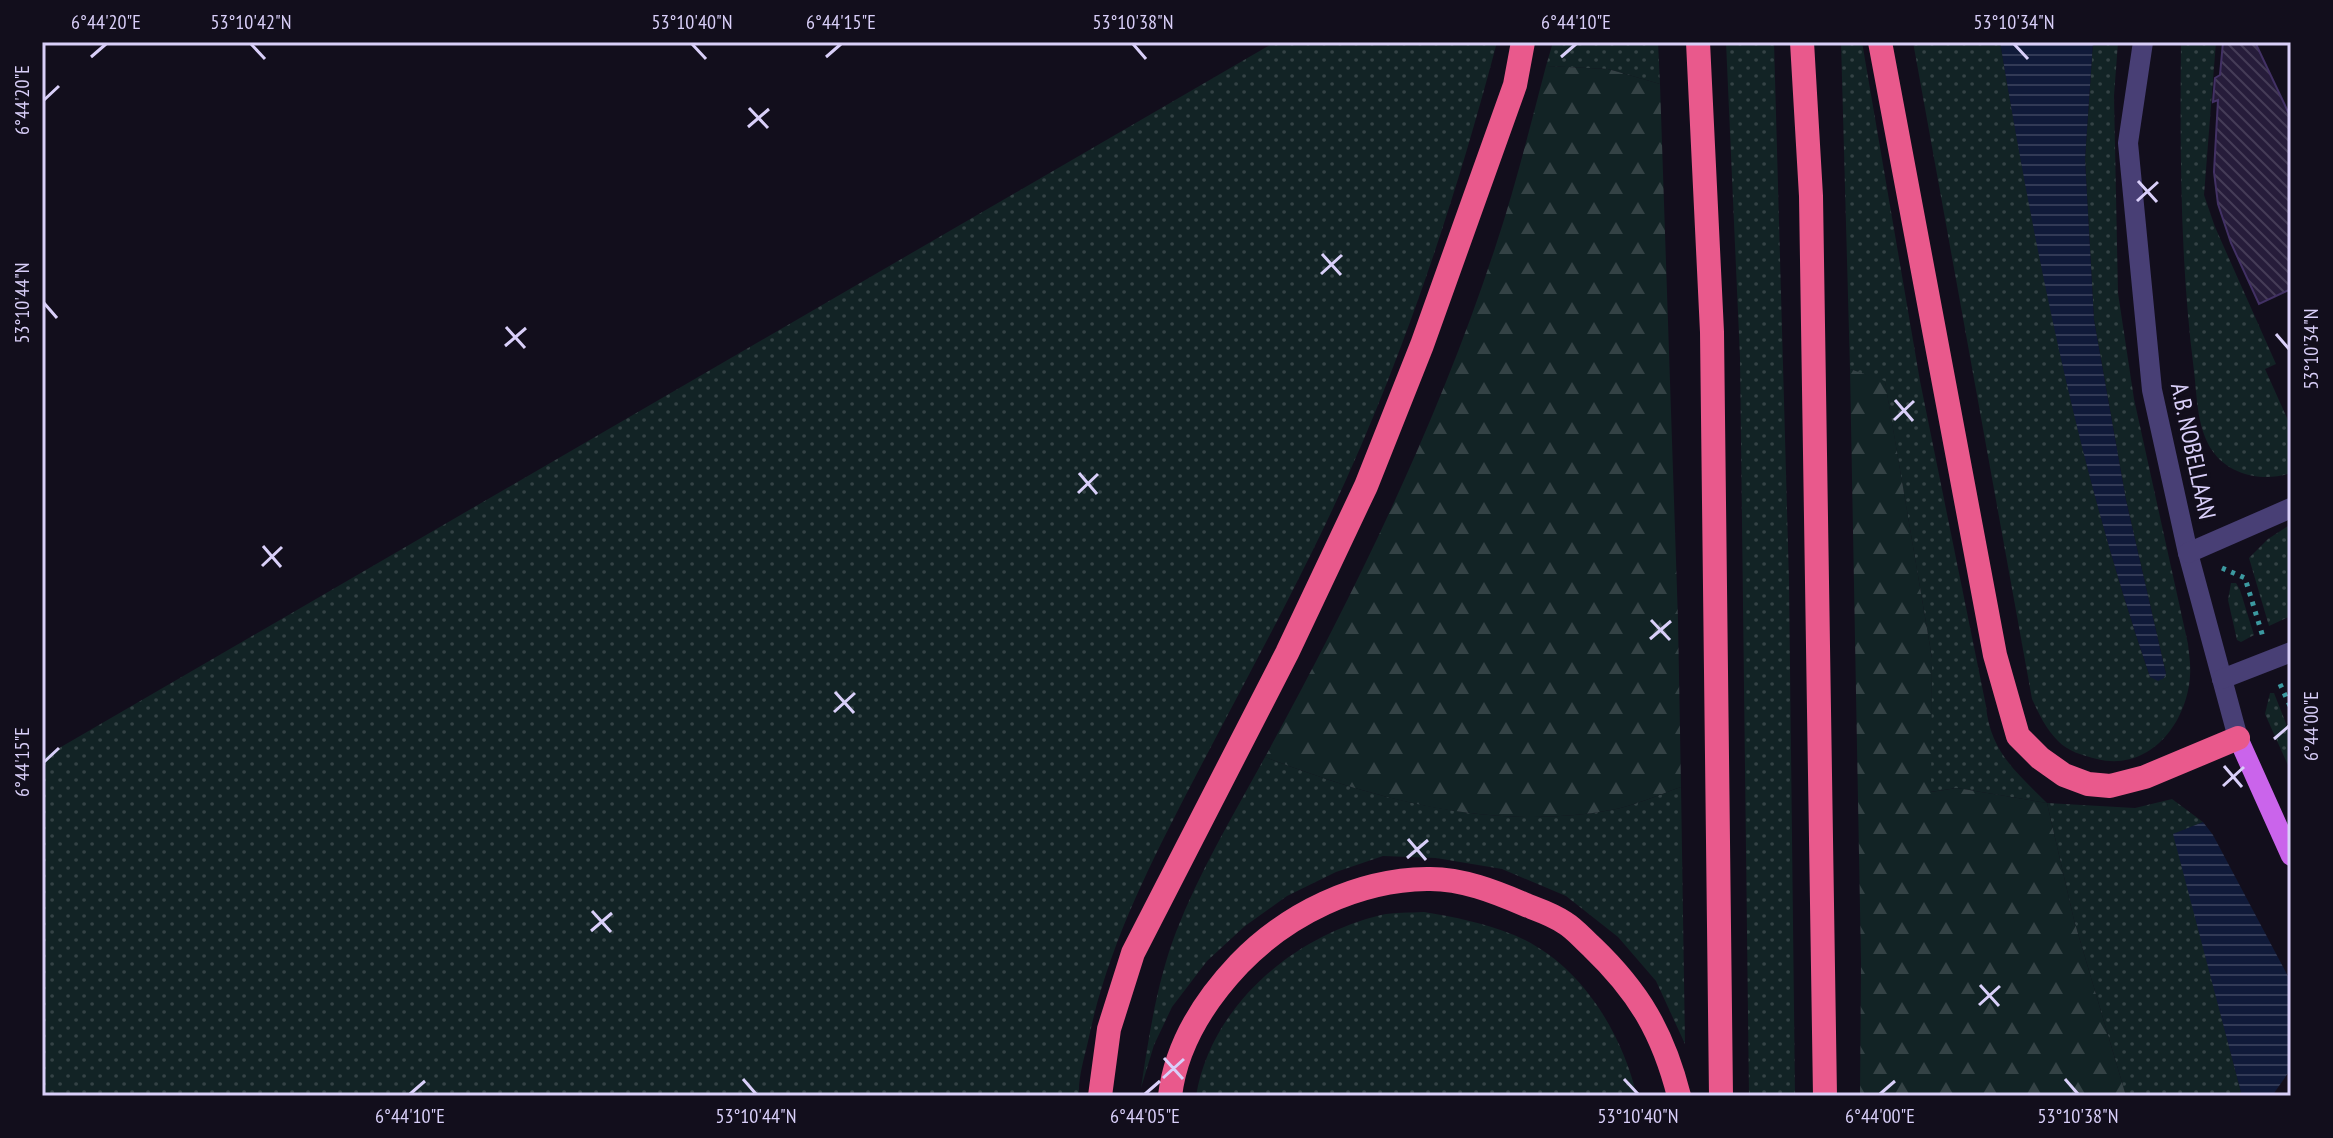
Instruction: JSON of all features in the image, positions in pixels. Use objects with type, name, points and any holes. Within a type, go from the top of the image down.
[{"type":"highway","points":[[1100,1096],[1109,1029],[1133,953],[1287,653],[1366,486],[1422,345],[1515,85],[1523,42]]},
{"type":"highway","points":[[1698,42],[1712,332],[1721,1096]]},
{"type":"highway","points":[[1802,42],[1811,211],[1825,1096]]},
{"type":"highway","points":[[1880,42],[1995,655],[2018,736],[2040,758],[2064,775],[2088,784],[2110,786],[2145,777],[2238,738]]},
{"type":"highway","points":[[1170,1096],[1173,1071],[1192,1026],[1217,987],[1255,948],[1299,915],[1347,894],[1386,884],[1428,879],[1472,885],[1509,897],[1564,922],[1635,993],[1658,1031],[1679,1096]]},
{"type":"main road","name":"A.B. NOBELLAAN","points":[[2238,738],[2291,856]]},
{"type":"street","name":"A.B. NOBELLAAN","points":[[2143,42],[2128,143],[2152,390],[2188,553],[2238,738]]},
{"type":"street","points":[[2188,553],[2291,508]]},
{"type":"street","points":[[2222,679],[2291,652]]},
{"type":"path","points":[[2188,553],[2245,578],[2270,661],[2291,708]]},
{"type":"green space","points":[[1275,42],[1497,42],[1460,173],[1393,367],[1368,430],[1311,554],[1175,815],[1131,908],[1097,1004],[1082,1066],[1079,1096],[42,1096],[42,758]]},
{"type":"green space","points":[[1553,42],[1658,42],[1660,84],[1608,69],[1546,66]]},
{"type":"green space","points":[[1726,42],[1774,42],[1789,581],[1795,1096],[1749,1096],[1740,358]]},
{"type":"green space","points":[[1841,42],[1862,42],[1920,381],[1988,722],[2006,760],[2047,803],[1957,788],[1930,792],[1932,658],[1885,382],[1850,369]]},
{"type":"green space","points":[[1913,42],[2000,42],[2062,362],[2102,521],[2150,677],[2166,674],[2126,500],[2094,320],[2085,159],[2093,42],[2118,42],[2114,96],[2118,293],[2134,399],[2188,644],[2190,668],[2187,694],[2173,727],[2148,751],[2133,758],[2116,761],[2097,759],[2066,748],[2050,731],[2032,699]]},
{"type":"green space","points":[[2181,42],[2216,42],[2204,195],[2215,227],[2276,364],[2265,369],[2291,427],[2291,473],[2281,476],[2260,477],[2230,467],[2214,453],[2201,424],[2183,248]]},
{"type":"green space","points":[[1546,66],[1608,69],[1660,84],[1681,787],[1611,810],[1566,816],[1522,817],[1435,808],[1391,798],[1265,757],[1362,571],[1447,379],[1502,225]]},
{"type":"green space","points":[[1850,369],[1885,381],[1932,658],[1931,792],[1957,788],[2047,803],[2074,920],[2126,1096],[1860,1096],[1861,962]]},
{"type":"green space","points":[[2291,524],[2291,616],[2269,626],[2249,558],[2268,539]]},
{"type":"green space","points":[[2231,583],[2236,583],[2240,590],[2254,635],[2241,642],[2237,640],[2228,600]]},
{"type":"green space","points":[[2270,693],[2274,693],[2291,736],[2291,772],[2265,714]]},
{"type":"green space","points":[[1265,757],[1392,798],[1479,814],[1567,816],[1611,810],[1681,787],[1685,1044],[1656,981],[1618,937],[1566,896],[1502,869],[1436,858],[1383,856],[1336,872],[1287,896],[1245,926],[1207,961],[1172,1007],[1154,1045],[1141,1088],[1159,989],[1176,932],[1206,865]]},
{"type":"green space","points":[[2172,799],[2203,822],[2174,834],[2242,1096],[2126,1096],[2074,920],[2047,803],[2135,808]]},
{"type":"green space","points":[[1424,912],[1469,921],[1514,935],[1558,962],[1577,980],[1608,1023],[1630,1071],[1637,1096],[1196,1096],[1205,1063],[1219,1032],[1238,1004],[1288,958],[1318,939],[1349,925],[1386,914]]},
{"type":"water","points":[[2000,42],[2093,42],[2085,159],[2094,320],[2126,500],[2166,674],[2158,681],[2150,677],[2081,442],[2045,283]]},
{"type":"water","points":[[2203,822],[2213,835],[2291,982],[2291,1069],[2272,1096],[2242,1096],[2173,834]]},
{"type":"building","points":[[2223,42],[2255,42],[2291,118],[2291,289],[2259,304],[2231,243],[2218,204],[2214,172],[2218,100],[2213,102],[2215,78],[2220,75]]}]
